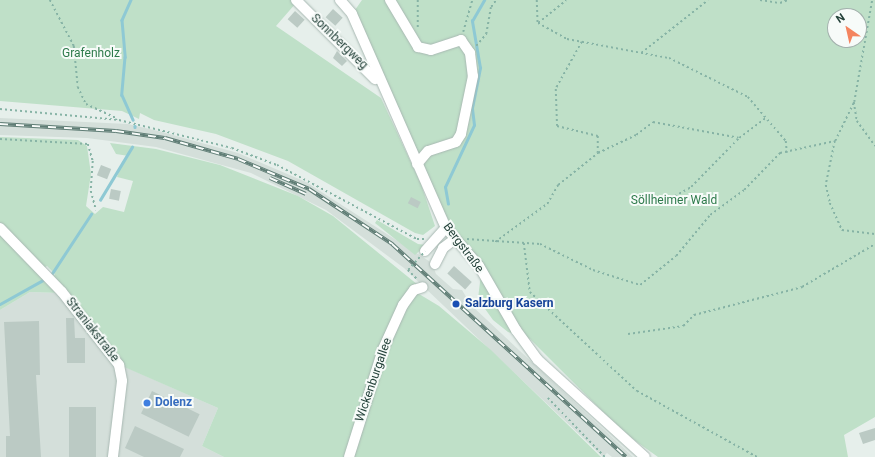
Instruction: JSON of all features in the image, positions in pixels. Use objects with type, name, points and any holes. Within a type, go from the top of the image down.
[{"type":"street","name":"Sonnbergweg","points":[[296,0],[380,85]]},
{"type":"street","name":"Bergstraße","points":[[340,0],[352,14],[380,85],[446,228],[479,266],[516,330],[538,360],[646,457]]},
{"type":"street","points":[[390,0],[418,47],[431,50],[462,40],[470,53],[473,76],[461,134],[456,142],[428,151],[417,164]]},
{"type":"street","name":"Straniakstraße","points":[[0,228],[62,292],[119,365],[122,381],[113,457]]},
{"type":"street","points":[[425,251],[446,228]]},
{"type":"street","points":[[435,264],[443,248],[455,239]]},
{"type":"street","name":"Wickenburgallee","points":[[349,457],[369,387],[403,305],[414,290],[422,286]]},
{"type":"path","points":[[50,0],[74,46],[78,87],[86,104],[119,120]]},
{"type":"path","points":[[418,0],[418,47]]},
{"type":"path","points":[[462,40],[472,0]]},
{"type":"path","points":[[470,53],[486,34],[491,7],[496,0]]},
{"type":"path","points":[[536,0],[538,23]]},
{"type":"path","points":[[538,23],[566,0]]},
{"type":"path","points":[[641,53],[708,0]]},
{"type":"path","points":[[760,0],[780,3],[788,0]]},
{"type":"path","points":[[872,0],[854,102],[834,141],[826,185],[830,203],[842,230],[875,234]]},
{"type":"path","points":[[538,23],[567,39],[669,58],[748,97],[786,141],[787,153]]},
{"type":"path","points":[[582,42],[556,89],[557,126],[598,136],[598,153]]},
{"type":"path","points":[[854,102],[857,121],[875,146]]},
{"type":"path","points":[[0,109],[119,120],[254,156],[373,213],[417,239],[428,237]]},
{"type":"path","points":[[650,205],[666,201],[691,186],[738,138],[766,118]]},
{"type":"path","points":[[495,242],[546,204],[558,185],[598,153],[636,135],[653,122],[738,138]]},
{"type":"path","points":[[0,138],[88,144],[93,161],[91,191],[96,210]]},
{"type":"path","points":[[455,239],[540,244],[593,270],[640,284],[676,256],[710,215],[744,190],[780,152],[787,153],[834,141]]},
{"type":"path","points":[[524,243],[530,292],[637,391],[757,457]]},
{"type":"path","points":[[628,334],[683,326],[694,315],[802,287],[875,244]]},
{"type":"path","points":[[422,286],[408,270],[425,251]]},
{"type":"path","points":[[548,398],[605,457]]},
{"type":"shaded area","points":[[0,118],[128,124],[238,153],[306,182],[432,263],[436,274],[453,289],[462,290],[471,305],[633,457],[612,457],[607,453],[603,457],[404,268],[326,210],[251,173],[156,147],[87,138],[0,135]]},
{"type":"shaded area","points":[[30,292],[60,293],[114,362],[218,408],[202,446],[224,457],[0,457],[0,310]]},
{"type":"green space","name":"Grafenholz","points":[[0,0],[293,0],[296,3],[276,26],[381,98],[421,184],[435,226],[423,235],[415,233],[288,161],[216,134],[154,120],[140,113],[139,119],[122,111],[0,101]]},
{"type":"green space","name":"Söllheimer Wald","points":[[362,0],[875,0],[875,417],[844,435],[848,457],[658,457],[623,432],[530,339],[508,332],[493,320],[478,299],[482,265],[461,242],[446,216],[389,94],[355,10]]},
{"type":"green space","points":[[0,137],[78,140],[87,146],[91,174],[86,206],[95,214],[103,207],[124,212],[133,181],[117,177],[122,162],[129,156],[116,154],[110,143],[156,149],[220,165],[298,196],[333,216],[418,285],[414,291],[439,306],[491,350],[601,457],[224,457],[202,446],[218,408],[122,366],[52,278],[55,274],[47,266],[38,271],[60,293],[30,292],[0,310]]},
{"type":"green space","points":[[377,220],[418,244],[426,245],[415,255],[375,223]]},
{"type":"building","points":[[333,9],[343,18],[335,26],[326,17]]},
{"type":"building","points":[[295,11],[305,20],[297,28],[288,19]]},
{"type":"building","points":[[337,51],[347,61],[342,66],[333,58]]},
{"type":"building","points":[[101,165],[111,169],[107,179],[97,175]]},
{"type":"building","points":[[111,189],[121,191],[119,201],[109,199]]},
{"type":"building","points":[[411,197],[421,202],[418,208],[408,203]]},
{"type":"building","points":[[454,266],[472,282],[465,289],[447,273]]},
{"type":"building","points":[[66,318],[74,318],[75,338],[85,338],[85,363],[67,363]]},
{"type":"building","points":[[39,321],[40,375],[36,375],[41,457],[6,457],[6,436],[10,436],[4,322]]},
{"type":"building","points":[[152,391],[200,414],[189,437],[141,413]]},
{"type":"building","points":[[69,407],[96,407],[96,457],[69,457]]},
{"type":"building","points":[[135,426],[184,449],[180,457],[144,457],[125,448]]},
{"type":"building","points":[[875,428],[875,440],[863,444],[859,433]]},
{"type":"waterway","points":[[131,0],[122,20],[125,57],[122,95],[133,120]]},
{"type":"waterway","points":[[448,204],[445,187],[474,125],[472,108],[480,68],[472,21],[484,0]]},
{"type":"waterway","points":[[100,200],[132,147]]},
{"type":"waterway","points":[[51,275],[91,214]]},
{"type":"waterway","points":[[0,304],[43,280]]},
{"type":"railway","points":[[0,124],[116,131],[165,138],[238,159],[309,189],[392,244],[626,457]]},
{"type":"railway","points":[[270,178],[306,194]]},
{"type":"place","name":"Salzburg Kasern","points":[[456,304]]},
{"type":"place","name":"Dolenz","points":[[147,403]]}]
